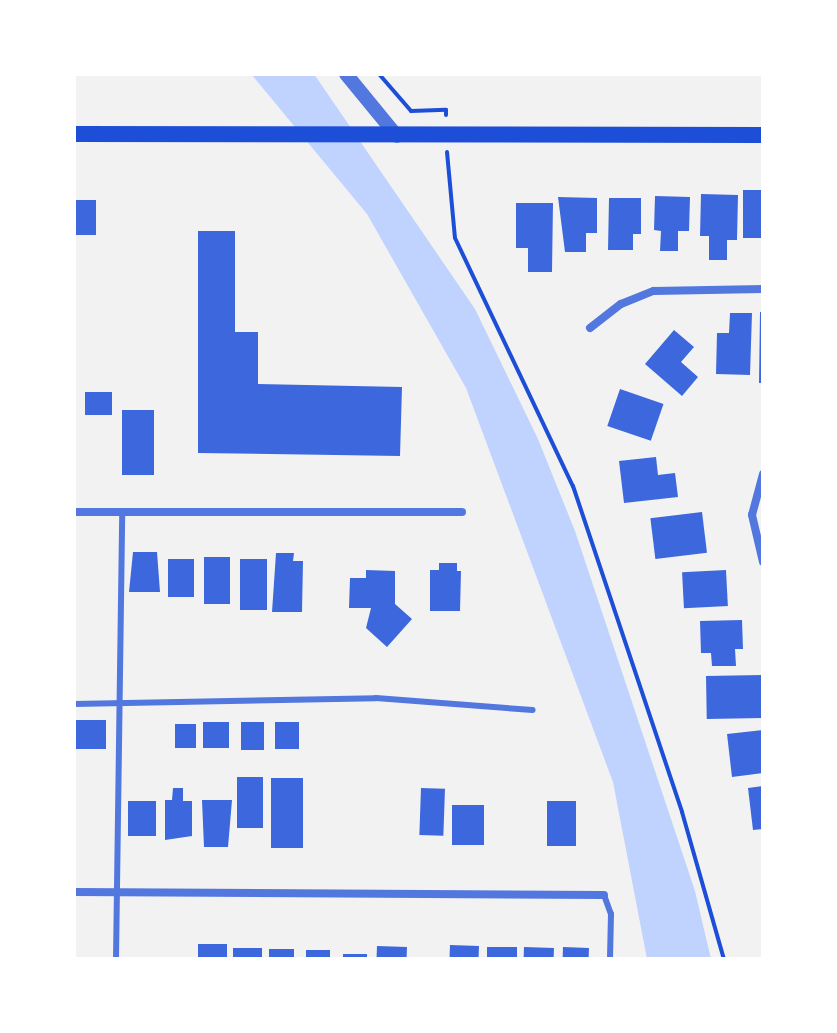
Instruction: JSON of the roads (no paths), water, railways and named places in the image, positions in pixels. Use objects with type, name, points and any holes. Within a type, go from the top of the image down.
[{"type":"main road","points":[[74,134],[763,135]]},
{"type":"street","points":[[346,74],[397,136]]},
{"type":"street","points":[[590,328],[632,297],[654,291],[763,289]]},
{"type":"street","points":[[763,474],[752,515],[763,562]]},
{"type":"street","points":[[74,512],[462,512]]},
{"type":"street","points":[[74,892],[604,895]]},
{"type":"lane","points":[[116,959],[122,512]]},
{"type":"lane","points":[[74,704],[376,698],[468,709],[533,710]]},
{"type":"lane","points":[[604,895],[611,914],[610,959]]},
{"type":"water","points":[[251,74],[314,74],[475,309],[538,439],[575,531],[695,891],[711,959],[647,959],[613,782],[466,388],[367,214]]}]
